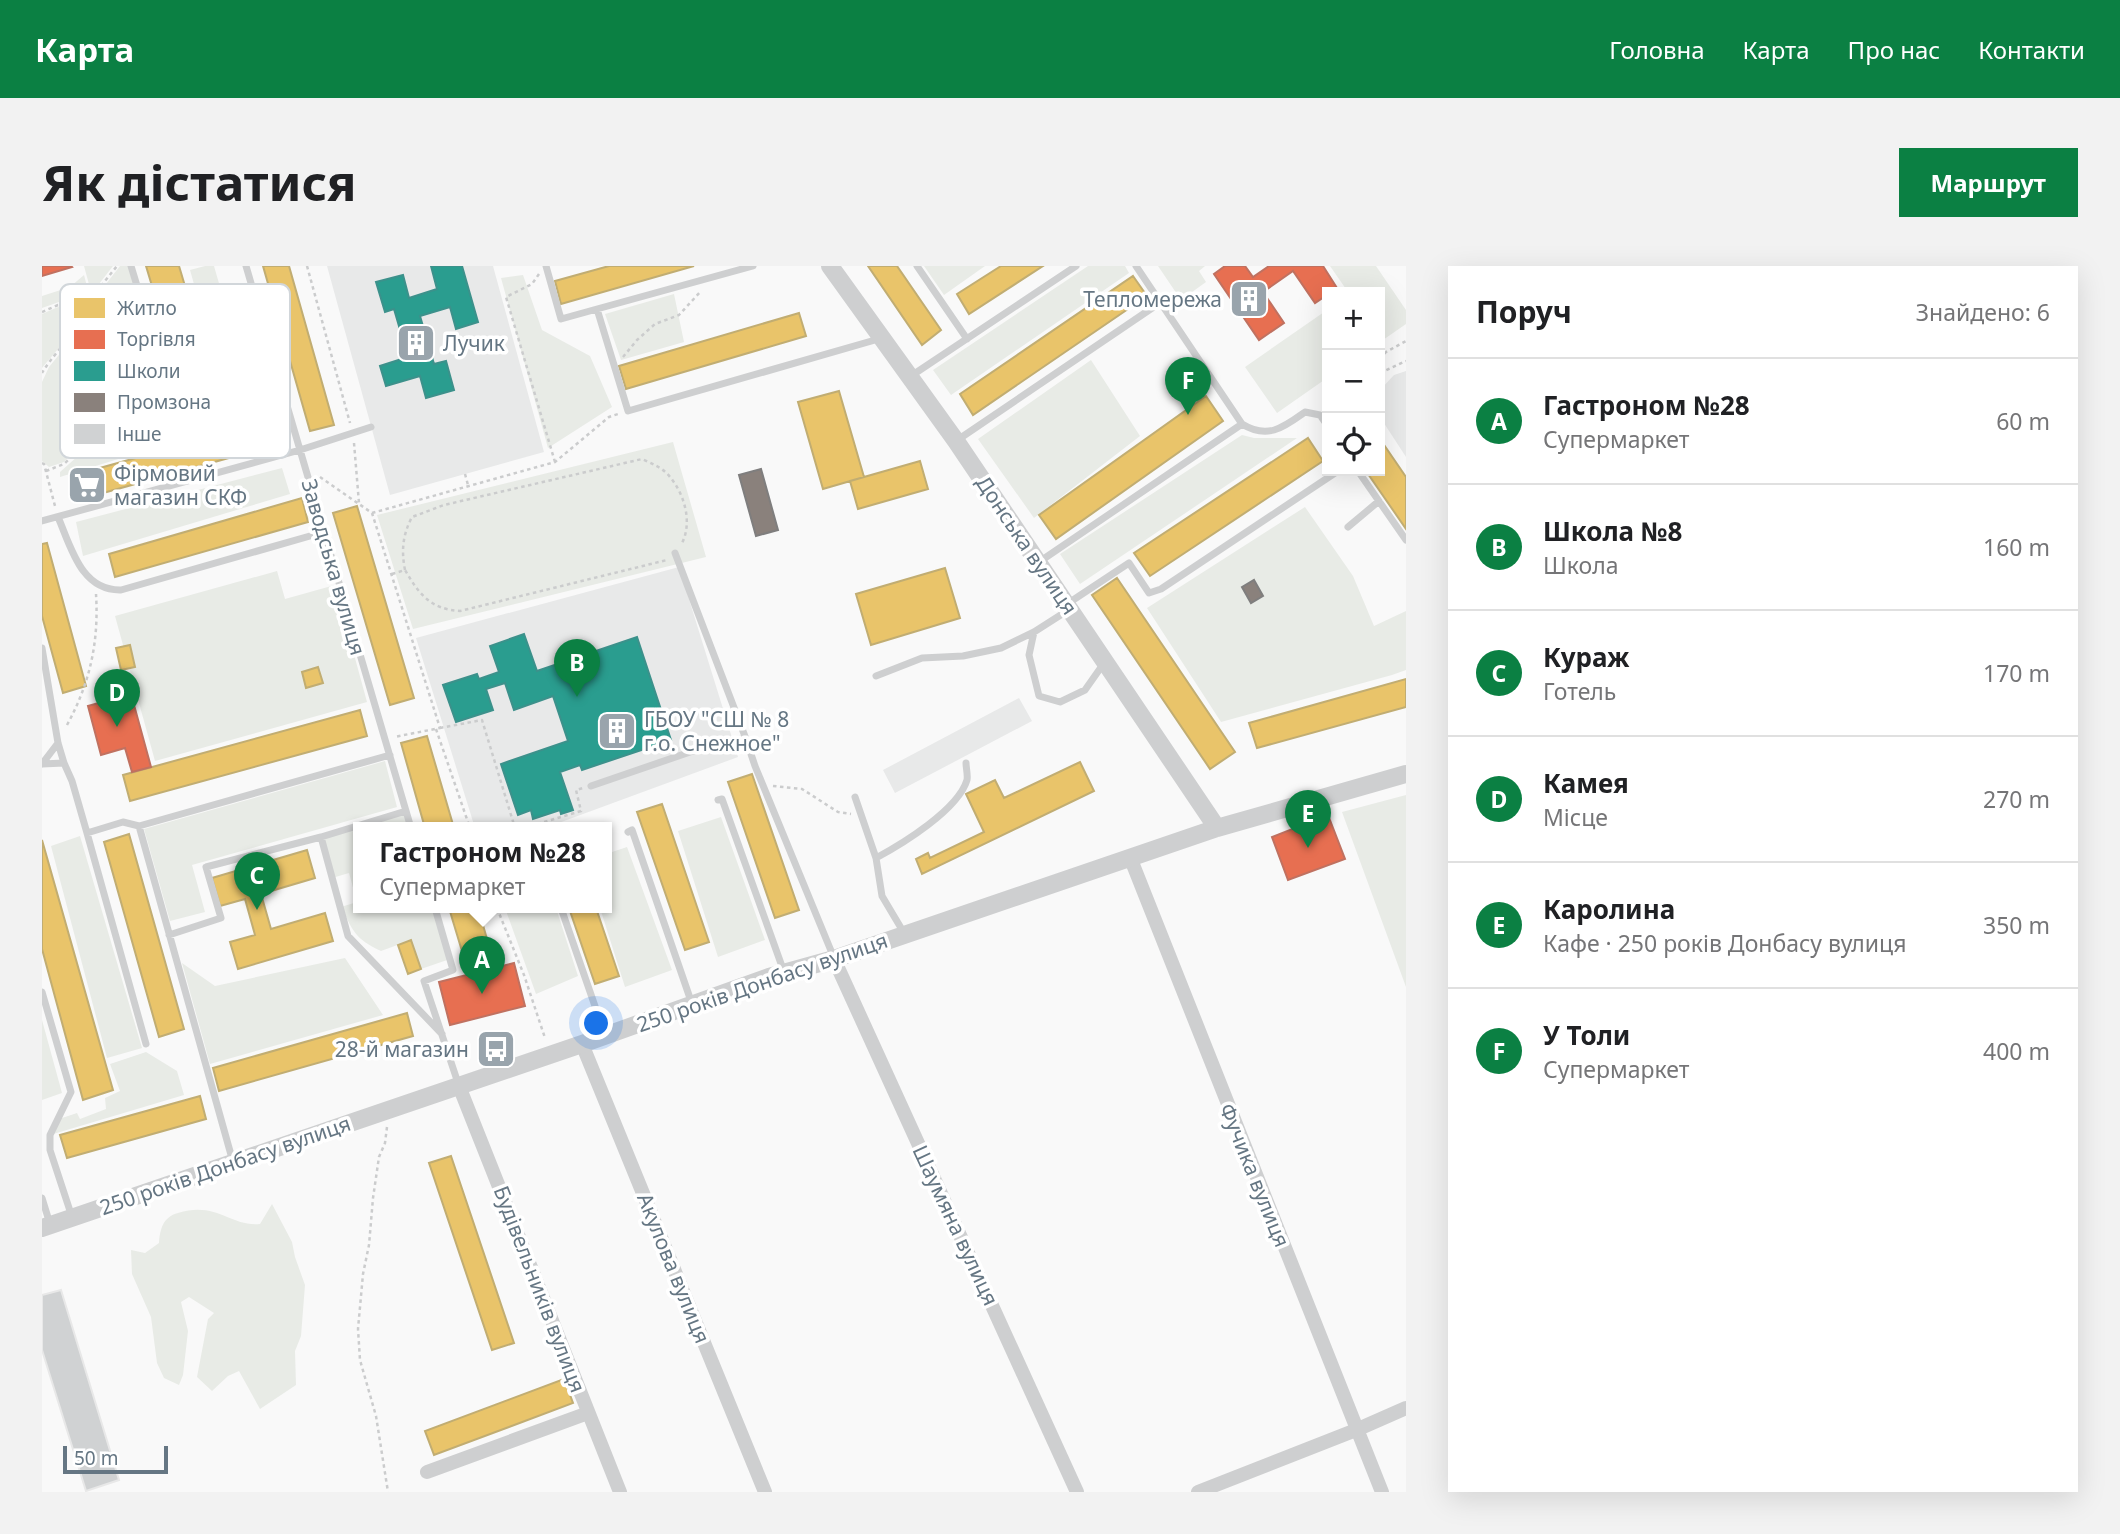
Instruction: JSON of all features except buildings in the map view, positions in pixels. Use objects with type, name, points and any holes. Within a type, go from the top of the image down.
[{"type":"street","name":"Донська вулиця","points":[[830,266],[956,441],[1217,828]]},
{"type":"street","name":"250 років Донбасу вулиця","points":[[46,1227],[784,972],[834,959],[1217,828],[1406,774]]},
{"type":"street","name":"Фучика вулиця","points":[[1130,857],[1382,1492]]},
{"type":"street","name":"Шаумяна вулиця","points":[[834,959],[1077,1492]]},
{"type":"street","name":"Акулова вулиця","points":[[582,1044],[765,1492]]},
{"type":"street","name":"Будівельників вулиця","points":[[459,1086],[620,1492]]},
{"type":"street","points":[[1198,1492],[1406,1408]]},
{"type":"street","points":[[426,1472],[588,1413]]},
{"type":"lane","points":[[131,266],[136,284]]},
{"type":"lane","name":"Заводська вулиця","points":[[246,266],[251,284]]},
{"type":"lane","points":[[546,266],[561,319],[753,266]]},
{"type":"lane","points":[[917,266],[967,339]]},
{"type":"lane","points":[[910,377],[1076,266]]},
{"type":"lane","points":[[1136,266],[1242,424],[1254,431],[1282,429],[1305,412],[1322,418]]},
{"type":"lane","points":[[956,441],[1161,302]]},
{"type":"lane","points":[[597,309],[628,411],[882,338]]},
{"type":"lane","name":"Заводська вулиця","points":[[290,414],[409,822]]},
{"type":"lane","points":[[1039,562],[1242,424]]},
{"type":"lane","points":[[290,453],[371,427]]},
{"type":"lane","points":[[42,521],[271,458]]},
{"type":"lane","points":[[876,676],[922,658],[963,656],[1001,648],[1034,632],[1129,563],[1149,593],[1161,589],[1330,476]]},
{"type":"lane","points":[[1362,476],[1406,540]]},
{"type":"lane","points":[[1348,527],[1379,501]]},
{"type":"lane","points":[[58,517],[74,556],[88,577],[108,590],[121,590],[324,532]]},
{"type":"lane","points":[[675,553],[763,786],[834,959]]},
{"type":"lane","points":[[1034,632],[1029,655],[1039,696],[1060,702],[1084,690],[1105,661]]},
{"type":"lane","points":[[42,649],[58,742],[72,781],[146,1044]]},
{"type":"lane","points":[[591,786],[725,740],[747,739]]},
{"type":"lane","points":[[58,742],[42,764],[64,763]]},
{"type":"lane","points":[[87,833],[123,822],[139,825],[390,755]]},
{"type":"lane","points":[[876,858],[908,840],[958,795],[967,779],[966,763]]},
{"type":"lane","points":[[855,797],[876,858],[882,896],[904,934]]},
{"type":"lane","points":[[718,800],[722,799],[784,972]]},
{"type":"lane","points":[[370,822],[406,811]]},
{"type":"lane","points":[[139,825],[233,1162]]},
{"type":"lane","points":[[169,935],[220,918],[206,867],[353,827]]},
{"type":"lane","points":[[628,832],[632,830],[692,1005]]},
{"type":"lane","points":[[321,837],[348,936],[442,1034]]},
{"type":"lane","points":[[436,913],[453,970],[424,981],[459,1086]]},
{"type":"lane","points":[[563,913],[605,1036]]},
{"type":"lane","points":[[42,992],[71,1092],[50,1135],[50,1150],[72,1217]]},
{"type":"lane","points":[[42,1198],[46,1227]]},
{"type":"path","points":[[103,284],[117,266]]},
{"type":"path","points":[[307,266],[353,433],[359,503]]},
{"type":"path","points":[[546,266],[532,284],[504,297],[555,462]]},
{"type":"path","points":[[615,369],[637,340],[655,324],[679,316],[701,292],[701,280]]},
{"type":"path","points":[[42,312],[60,305]]},
{"type":"path","points":[[1385,353],[1406,341]]},
{"type":"path","points":[[42,373],[60,349]]},
{"type":"path","points":[[1385,371],[1406,361]]},
{"type":"path","points":[[372,513],[555,462],[609,417],[628,411]]},
{"type":"path","points":[[46,471],[64,464],[70,458]]},
{"type":"path","points":[[642,459],[657,465],[669,476],[684,505],[688,528],[683,541],[670,559],[460,611],[449,610],[425,598],[405,570],[402,549],[405,531],[412,517],[444,505],[642,459]]},
{"type":"path","points":[[43,463],[58,517]]},
{"type":"path","points":[[305,468],[372,513],[468,822]]},
{"type":"path","points":[[465,474],[468,485]]},
{"type":"path","points":[[392,574],[405,570]]},
{"type":"path","points":[[58,742],[86,686],[98,625],[96,584]]},
{"type":"path","points":[[385,739],[482,720],[513,822]]},
{"type":"path","points":[[544,822],[581,811],[576,790],[591,786]]},
{"type":"path","points":[[763,786],[802,789],[838,812],[861,814]]},
{"type":"path","points":[[499,913],[545,1038]]},
{"type":"path","points":[[388,1492],[376,1416],[360,1360],[358,1329],[373,1198],[389,1110]]},
{"type":"shaded area","points":[[84,266],[113,266],[99,284],[89,284]]},
{"type":"shaded area","points":[[120,266],[129,266],[134,284],[106,284]]},
{"type":"shaded area","points":[[214,266],[219,284],[194,284],[190,270]]},
{"type":"shaded area","points":[[327,266],[493,266],[544,452],[390,495]]},
{"type":"shaded area","points":[[924,266],[985,266],[944,295]]},
{"type":"shaded area","points":[[1088,266],[1125,266],[1129,273],[951,395],[933,370]]},
{"type":"shaded area","points":[[1158,266],[1205,266],[1199,271],[1206,282],[1181,300]]},
{"type":"shaded area","points":[[1330,266],[1376,266],[1406,310],[1406,324],[1385,339],[1385,287],[1345,287]]},
{"type":"shaded area","points":[[84,275],[86,284],[74,284]]},
{"type":"shaded area","points":[[523,275],[542,330],[590,356],[612,407],[548,448],[501,278]]},
{"type":"shaded area","points":[[60,290],[60,302],[42,308],[42,296]]},
{"type":"shaded area","points":[[674,294],[684,342],[621,360],[605,314]]},
{"type":"shaded area","points":[[60,307],[60,346],[42,368],[42,314]]},
{"type":"shaded area","points":[[1322,313],[1322,382],[1277,413],[1245,367]]},
{"type":"shaded area","points":[[60,354],[60,458],[68,458],[49,467],[42,461],[42,382],[49,367]]},
{"type":"shaded area","points":[[1091,360],[1140,436],[1034,518],[978,439]]},
{"type":"shaded area","points":[[1406,371],[1406,457],[1385,425],[1385,385],[1394,375]]},
{"type":"shaded area","points":[[1242,435],[1254,438],[1297,438],[1080,584],[1060,554]]},
{"type":"shaded area","points":[[673,442],[706,557],[413,629],[377,515]]},
{"type":"shaded area","points":[[76,458],[122,458],[60,477],[60,472]]},
{"type":"shaded area","points":[[282,468],[290,494],[83,556],[76,522]]},
{"type":"shaded area","points":[[1305,507],[1353,576],[1374,626],[1406,611],[1406,670],[1221,722],[1147,608]]},
{"type":"shaded area","points":[[679,567],[738,757],[561,822],[473,822],[416,638]]},
{"type":"shaded area","points":[[277,571],[285,599],[335,585],[367,702],[155,761],[115,616]]},
{"type":"shaded area","points":[[1019,698],[1032,721],[895,793],[883,770]]},
{"type":"shaded area","points":[[385,761],[397,807],[192,865],[205,912],[170,921],[144,829]]},
{"type":"shaded area","points":[[1406,795],[1406,987],[1342,812]]},
{"type":"shaded area","points":[[406,811],[409,822],[370,822]]},
{"type":"shaded area","points":[[721,817],[765,940],[718,957],[678,831]]},
{"type":"shaded area","points":[[353,827],[353,888],[349,873],[332,878],[321,837]]},
{"type":"shaded area","points":[[80,836],[142,1048],[107,1058],[51,846]]},
{"type":"shaded area","points":[[627,847],[672,970],[625,987],[602,913],[612,913],[612,852]]},
{"type":"shaded area","points":[[353,903],[353,913],[436,913],[450,959],[421,969],[411,940],[381,951],[356,934],[341,907]]},
{"type":"shaded area","points":[[507,913],[558,913],[578,976],[536,994]]},
{"type":"shaded area","points":[[345,958],[383,1015],[210,1064],[182,963],[215,986]]},
{"type":"shaded area","points":[[42,1020],[62,1093],[42,1100]]},
{"type":"shaded area","points":[[146,1052],[177,1071],[184,1095],[50,1135],[56,1120],[77,1113],[80,1119],[106,1109],[105,1098],[120,1091],[110,1064]]},
{"type":"shaded area","points":[[272,1204],[292,1242],[305,1285],[301,1336],[295,1351],[296,1385],[260,1409],[239,1371],[228,1376],[212,1391],[197,1377],[208,1319],[214,1313],[189,1297],[181,1302],[188,1331],[183,1375],[179,1385],[164,1378],[157,1363],[151,1317],[132,1274],[131,1250],[145,1253],[159,1243],[163,1224],[178,1213],[203,1210],[240,1222],[260,1224]]},
{"type":"place","name":"Тепломережа","points":[[1249,299]]},
{"type":"place","name":"Лучик","points":[[416,343]]},
{"type":"place","name":"У Толи","points":[[1188,415]]},
{"type":"place","name":"Фірмовий магазин СКФ","points":[[87,485]]},
{"type":"place","name":"Школа №8","points":[[577,697]]},
{"type":"place","name":"Камея","points":[[117,727]]},
{"type":"place","name":"ГБОУ \"СШ № 8 г.о. Снежное\"","points":[[617,731]]},
{"type":"place","name":"Каролина","points":[[1308,848]]},
{"type":"place","name":"Кураж","points":[[257,910]]},
{"type":"place","name":"Гастроном №28","points":[[482,994]]},
{"type":"place","name":"28-й магазин","points":[[496,1049]]}]
